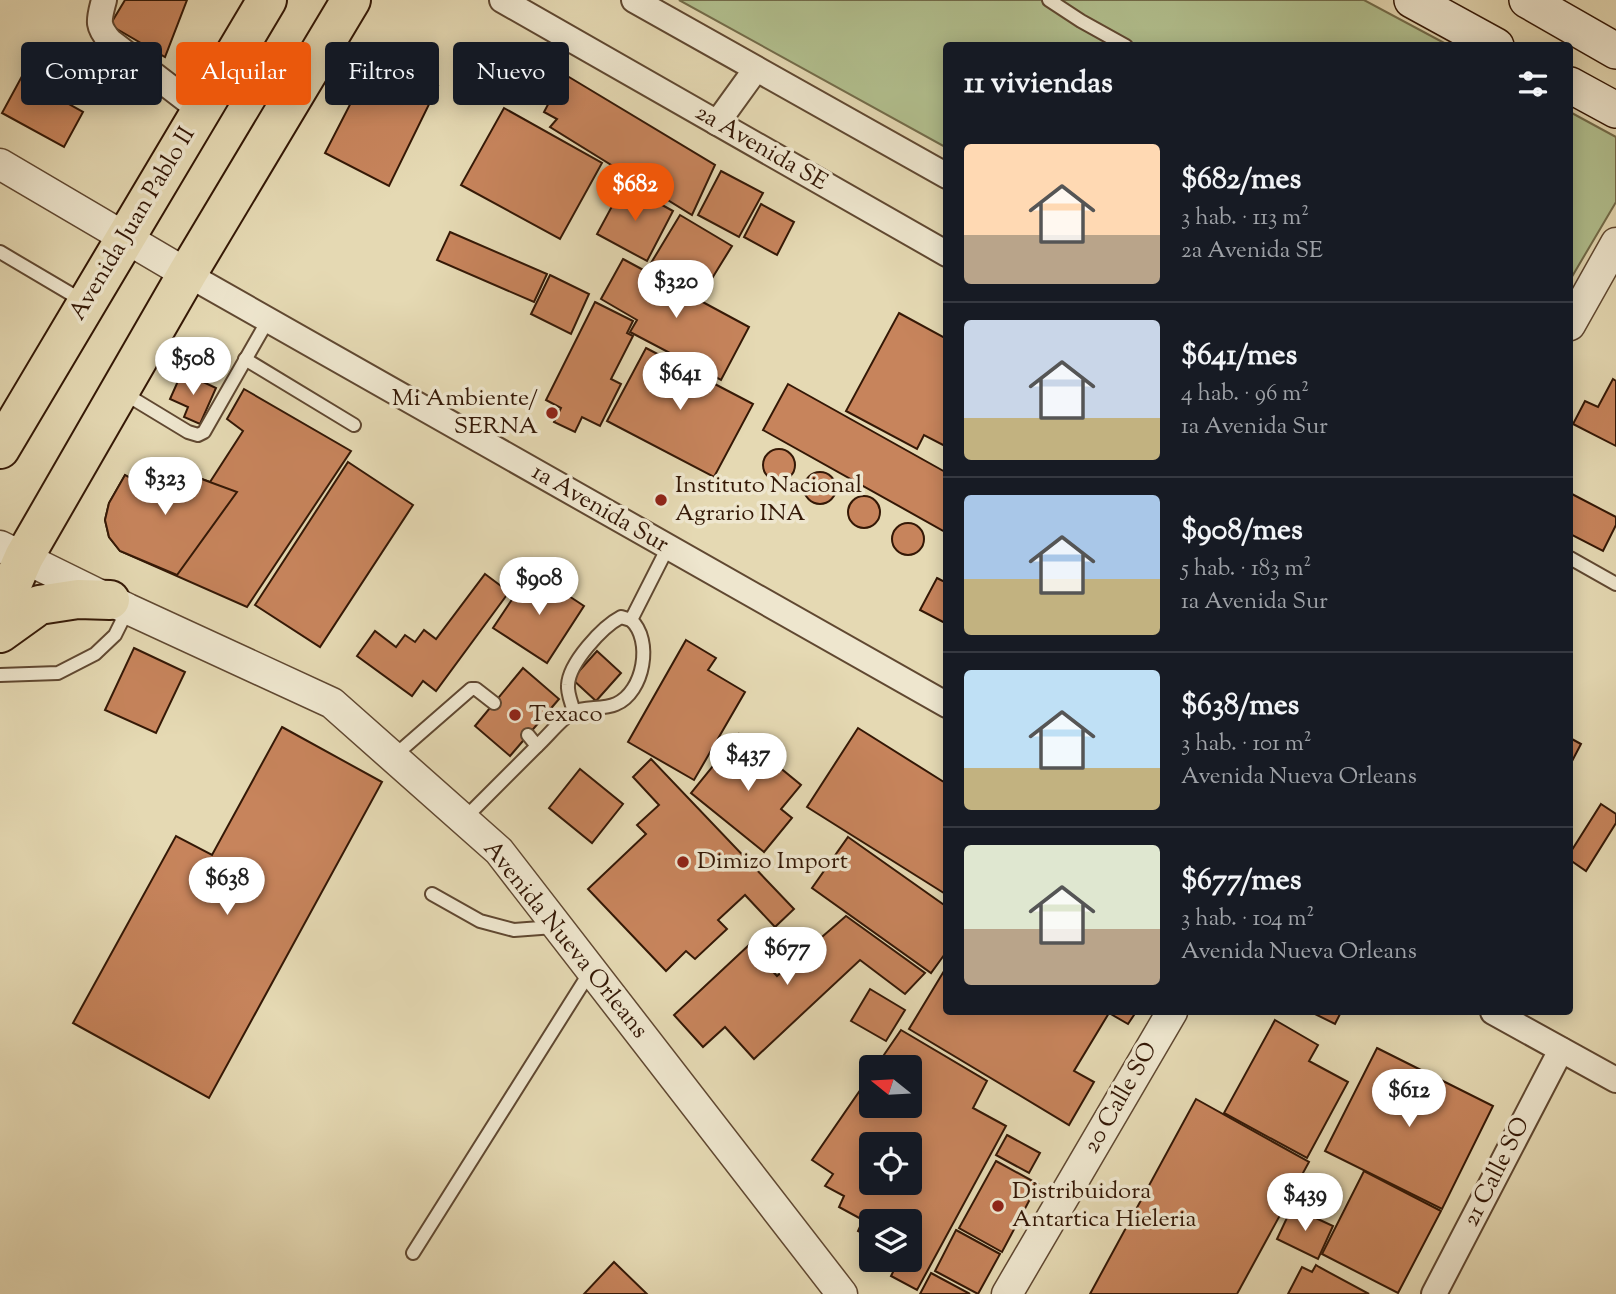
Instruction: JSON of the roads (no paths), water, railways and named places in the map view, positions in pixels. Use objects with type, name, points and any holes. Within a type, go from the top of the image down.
[{"type":"highway","name":"Avenida Juan Pablo II","points":[[0,449],[267,0]]},
{"type":"highway","points":[[0,612],[12,551],[120,390],[351,0]]},
{"type":"highway","points":[[0,633],[39,605],[78,599],[119,604]]},
{"type":"main road","points":[[1412,0],[1489,42]]},
{"type":"main road","points":[[1527,0],[1616,51]]},
{"type":"main road","points":[[1573,87],[1616,110]]},
{"type":"street","points":[[104,0],[100,30],[110,41],[201,111]]},
{"type":"street","name":"2a Avenida SE","points":[[502,0],[535,8],[717,123],[943,252]]},
{"type":"street","points":[[634,0],[943,174]]},
{"type":"street","points":[[717,123],[756,69]]},
{"type":"street","name":"1a Avenida Sur","points":[[0,164],[187,274],[943,703]]},
{"type":"street","points":[[1573,320],[1616,243]]},
{"type":"street","name":"Avenida Nueva Orleans","points":[[12,551],[332,703],[464,819],[499,851],[842,1294]]},
{"type":"street","name":"20 Calle SO","points":[[1007,1294],[1170,1015]]},
{"type":"street","points":[[1499,1015],[1616,1080]]},
{"type":"street","name":"21 Calle SO","points":[[1434,1294],[1561,1049]]},
{"type":"lane","points":[[1049,0],[1119,42]]},
{"type":"lane","points":[[0,252],[86,303]]},
{"type":"lane","points":[[120,390],[188,432],[198,435],[204,432],[268,320]]},
{"type":"lane","points":[[244,359],[354,425]]},
{"type":"lane","points":[[631,620],[668,547]]},
{"type":"lane","points":[[1573,560],[1616,584]]},
{"type":"lane","points":[[0,676],[58,673],[96,654],[115,635],[119,604]]},
{"type":"lane","points":[[464,819],[533,741],[574,712],[616,704],[630,694],[642,667],[643,641],[641,632],[631,620],[621,617],[611,622],[572,670],[567,686],[574,712]]},
{"type":"lane","points":[[393,757],[473,688],[494,703]]},
{"type":"lane","points":[[432,894],[480,921],[514,930],[558,927]]},
{"type":"lane","points":[[413,1253],[592,971]]},
{"type":"place","name":"Mi Ambiente/ SERNA","points":[[552,413]]},
{"type":"place","name":"Instituto Nacional Agrario INA","points":[[661,500]]},
{"type":"place","name":"Texaco","points":[[515,715]]},
{"type":"place","name":"Dimizo Import","points":[[683,862]]},
{"type":"place","name":"Distribuidora Antartica Hieleria","points":[[998,1206]]}]
